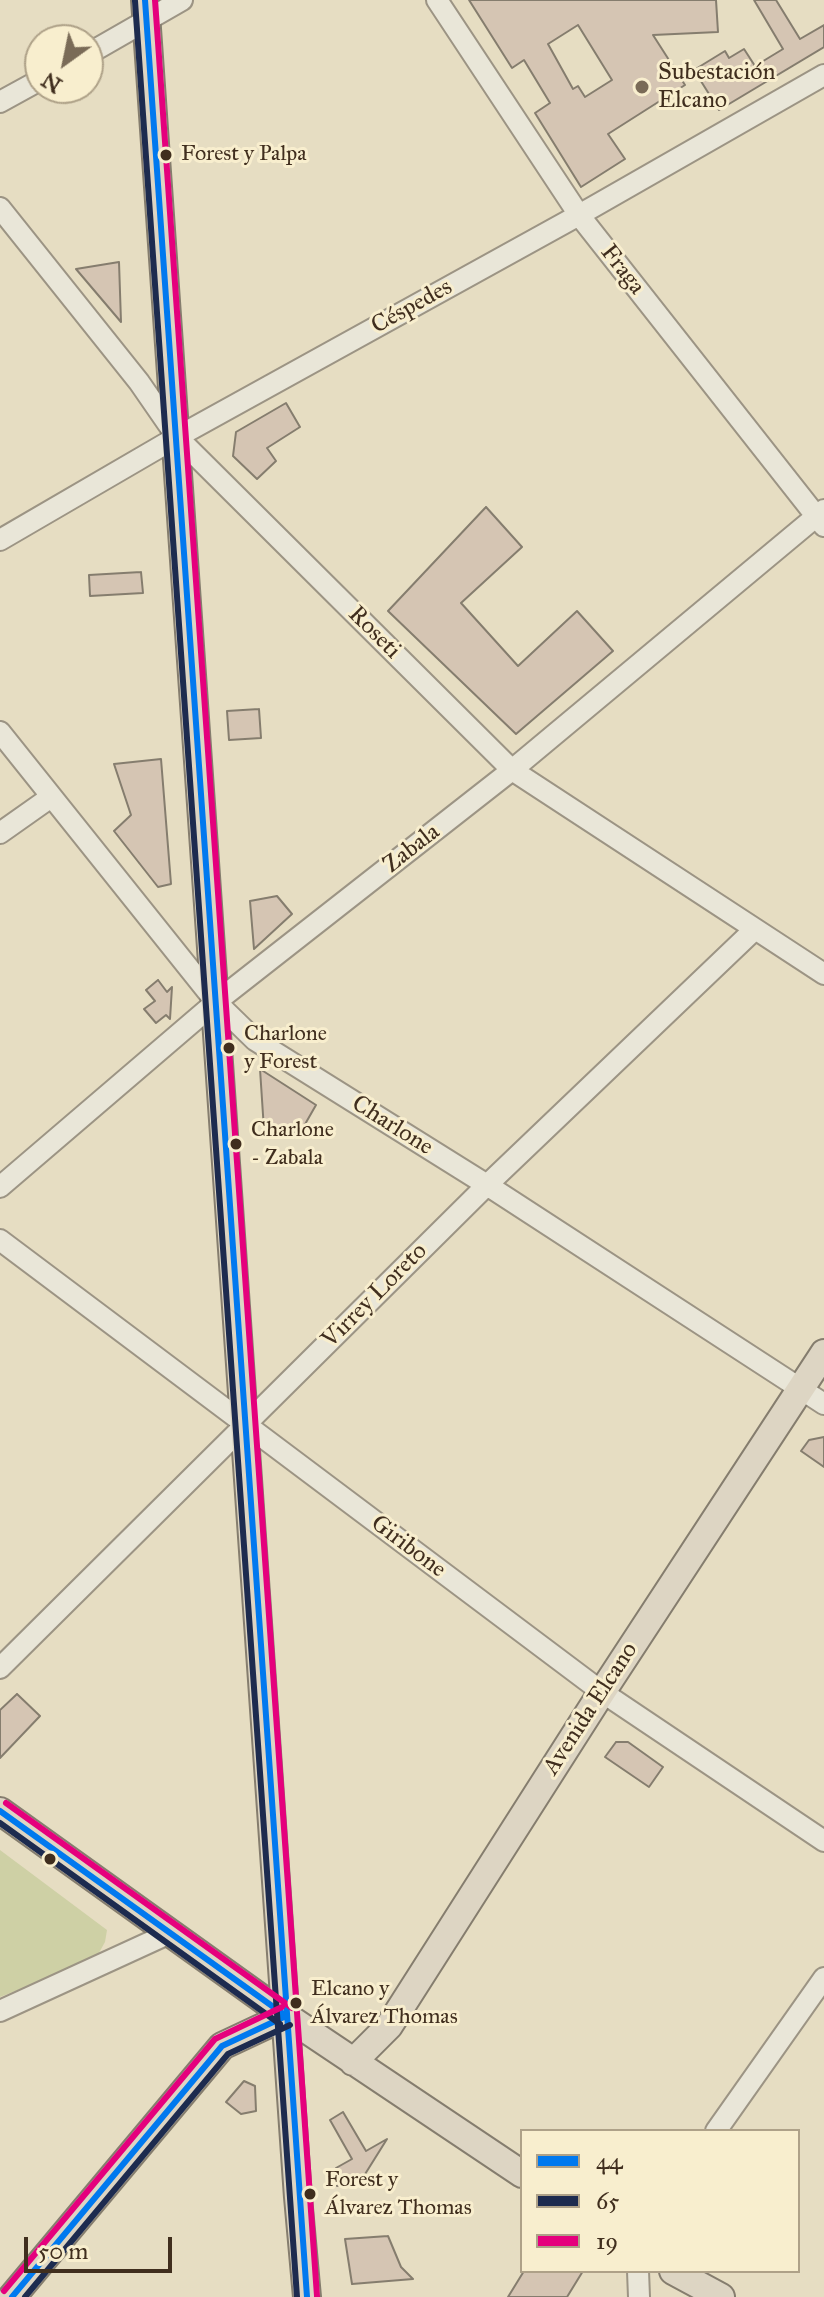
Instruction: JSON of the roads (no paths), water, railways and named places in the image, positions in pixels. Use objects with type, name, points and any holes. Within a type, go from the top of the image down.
[{"type":"main road","points":[[146,11],[307,2297]]},
{"type":"main road","name":"Avenida Elcano","points":[[353,2062],[389,2026],[602,1692],[824,1353]]},
{"type":"main road","points":[[0,1811],[286,2016],[520,2173]]},
{"type":"main road","points":[[12,2297],[222,2046],[286,2016]]},
{"type":"main road","points":[[677,2273],[721,2297]]},
{"type":"street","points":[[104,42],[146,11],[182,0]]},
{"type":"street","name":"Fraga","points":[[437,0],[579,215],[821,518]]},
{"type":"street","name":"Céspedes","points":[[0,540],[177,437],[579,215],[824,75]]},
{"type":"street","points":[[0,102],[24,89]]},
{"type":"street","name":"Roseti","points":[[0,208],[139,382],[177,437],[512,770],[824,974]]},
{"type":"street","name":"Zabala","points":[[0,1187],[216,1002],[512,770],[821,518]]},
{"type":"street","name":"Charlone","points":[[0,732],[216,1002],[255,1040],[487,1185],[824,1404]]},
{"type":"street","points":[[0,833],[51,797]]},
{"type":"street","name":"Virrey Loreto","points":[[0,1668],[487,1185],[755,929]]},
{"type":"street","name":"Giribone","points":[[0,1240],[602,1692],[824,1841]]},
{"type":"street","points":[[0,2011],[170,1933]]},
{"type":"street","points":[[717,2129],[824,1978]]},
{"type":"street","points":[[638,2273],[639,2297]]},
{"type":"place","name":"Subestación Elcano","points":[[642,87]]},
{"type":"place","name":"Forest y Palpa","points":[[166,155]]},
{"type":"place","name":"Charlone y Forest","points":[[229,1048]]},
{"type":"place","name":"Charlone - Zabala","points":[[236,1144]]},
{"type":"place","name":"Elcano y Álvarez Thomas","points":[[296,2003]]},
{"type":"place","name":"Forest y Álvarez Thomas","points":[[310,2194]]}]
